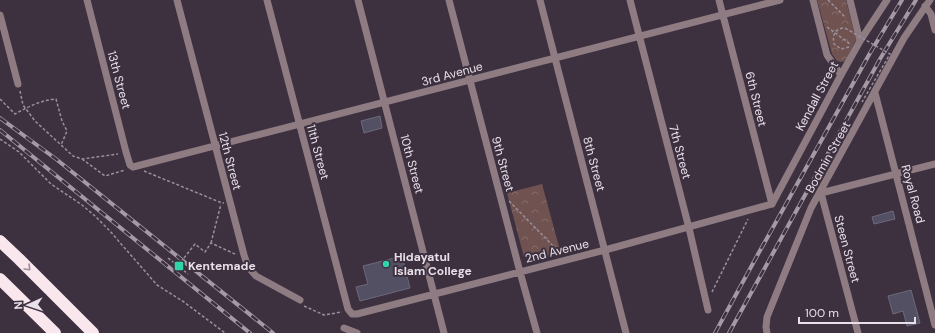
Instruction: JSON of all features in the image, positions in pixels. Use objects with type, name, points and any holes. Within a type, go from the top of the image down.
[{"type":"highway","points":[[0,241],[25,264],[93,333]]},
{"type":"highway","points":[[0,279],[55,333]]},
{"type":"street","name":"13th Street","points":[[87,0],[126,152],[132,166]]},
{"type":"street","name":"12th Street","points":[[177,0],[248,267],[256,276],[301,302]]},
{"type":"street","name":"11th Street","points":[[267,0],[346,310]]},
{"type":"street","name":"10th Street","points":[[358,0],[444,333]]},
{"type":"street","name":"9th Street","points":[[449,0],[537,333]]},
{"type":"street","name":"8th Street","points":[[540,0],[626,333]]},
{"type":"street","name":"7th Street","points":[[630,0],[707,307]]},
{"type":"street","name":"6th Street","points":[[719,0],[772,204]]},
{"type":"street","name":"3rd Avenue","points":[[132,166],[300,125],[780,0]]},
{"type":"street","points":[[813,0],[828,55],[841,75]]},
{"type":"street","points":[[850,0],[860,41]]},
{"type":"street","name":"Kendall Street","points":[[772,204],[860,41],[887,0]]},
{"type":"street","points":[[928,3],[935,30]]},
{"type":"street","name":"Bodmin Street","points":[[767,333],[767,318],[811,208],[821,193],[904,38],[928,3]]},
{"type":"street","points":[[0,15],[18,84]]},
{"type":"street","name":"Royal Road","points":[[875,93],[935,325]]},
{"type":"street","points":[[821,193],[935,164]]},
{"type":"street","name":"Steen Street","points":[[821,193],[858,333]]},
{"type":"street","name":"2nd Avenue","points":[[346,310],[352,314],[357,314],[688,228],[772,204]]},
{"type":"street","points":[[344,328],[357,333]]},
{"type":"path","points":[[828,0],[849,21],[855,20]]},
{"type":"path","points":[[820,25],[823,24],[851,45]]},
{"type":"path","points":[[849,47],[841,49],[834,44],[833,34],[836,30],[845,28],[890,54],[862,102]]},
{"type":"path","points":[[18,84],[23,105],[35,121],[73,156],[82,159],[105,176],[132,166],[222,203],[230,201]]},
{"type":"path","points":[[0,100],[15,114],[26,108],[56,99],[62,121],[67,131],[61,145]]},
{"type":"path","points":[[0,139],[19,152],[59,191],[82,205],[95,216],[157,285],[184,302],[226,333]]},
{"type":"path","points":[[82,159],[126,152]]},
{"type":"path","points":[[499,191],[567,260]]},
{"type":"path","points":[[178,265],[195,244],[205,252],[211,243],[222,203]]},
{"type":"path","points":[[707,307],[753,210]]},
{"type":"path","points":[[211,243],[236,255]]},
{"type":"path","points":[[168,258],[188,274]]},
{"type":"path","points":[[301,302],[324,315],[346,310]]},
{"type":"green space","points":[[817,0],[846,0],[856,40],[845,61],[837,61],[832,54]]},
{"type":"green space","points":[[542,184],[561,254],[530,261],[524,257],[507,193]]},
{"type":"building","points":[[380,116],[382,128],[364,133],[361,121]]},
{"type":"building","points":[[893,211],[895,219],[874,224],[872,217]]},
{"type":"building","points":[[402,256],[410,288],[360,301],[356,287],[368,284],[363,266]]},
{"type":"building","points":[[911,290],[920,323],[907,326],[903,311],[893,314],[888,296]]},
{"type":"railway","points":[[715,333],[870,53],[902,0]]},
{"type":"railway","points":[[729,333],[880,59],[916,0]]},
{"type":"railway","points":[[0,118],[56,159],[273,333]]},
{"type":"railway","points":[[0,130],[250,333]]},
{"type":"place","name":"Hidayatul Islam College","points":[[386,264]]},
{"type":"place","name":"Kentemade","points":[[179,266]]}]
